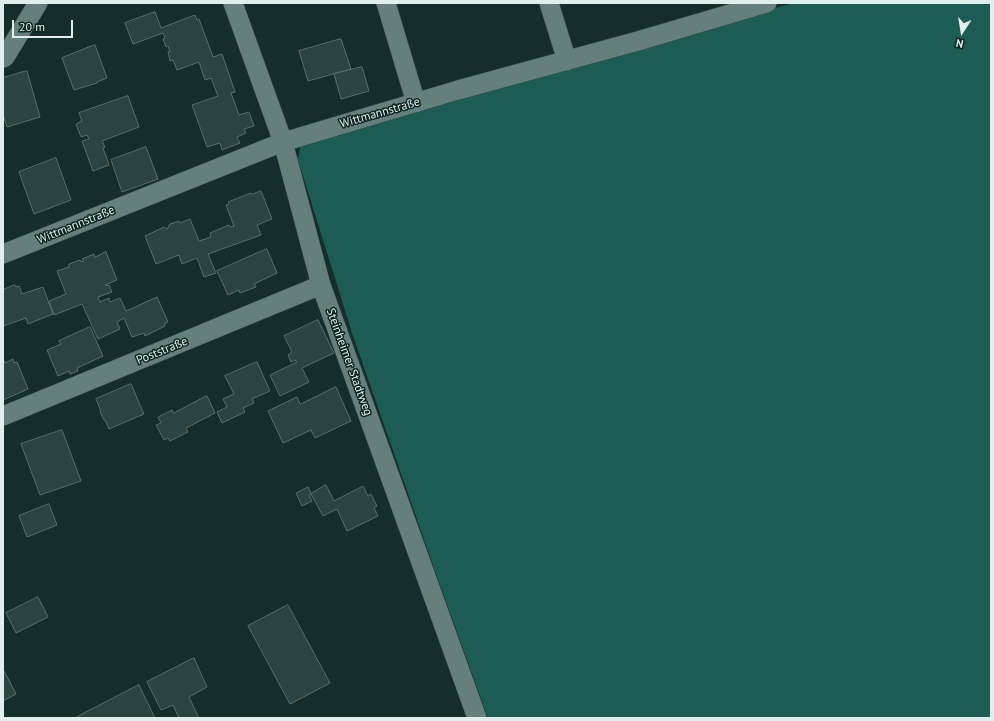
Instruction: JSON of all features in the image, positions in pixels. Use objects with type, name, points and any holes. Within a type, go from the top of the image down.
[{"type":"street","points":[[3,58],[38,3]]},
{"type":"street","name":"Steinheimer Stadtweg","points":[[233,3],[283,142],[321,285],[477,718]]},
{"type":"street","points":[[386,3],[416,103]]},
{"type":"street","points":[[549,3],[567,61]]},
{"type":"street","name":"Wittmannstraße","points":[[3,254],[283,142],[766,3]]},
{"type":"street","name":"Poststraße","points":[[3,416],[321,285]]},
{"type":"green space","points":[[793,3],[991,3],[991,718],[488,718],[353,336],[298,160],[300,147],[305,142]]},
{"type":"building","points":[[155,12],[161,28],[195,15],[197,20],[199,19],[213,57],[222,54],[235,92],[231,93],[239,115],[249,112],[254,126],[244,129],[246,133],[237,137],[240,143],[222,150],[220,143],[207,147],[192,105],[218,96],[211,78],[205,80],[199,62],[177,70],[173,60],[170,61],[168,52],[170,52],[163,39],[165,38],[163,33],[133,44],[125,23]]},
{"type":"building","points":[[341,39],[351,69],[308,81],[299,51]]},
{"type":"building","points":[[95,45],[107,78],[97,83],[74,90],[62,58]]},
{"type":"building","points":[[362,67],[369,91],[341,99],[334,74]]},
{"type":"building","points":[[27,71],[40,117],[7,127],[3,115],[3,78]]},
{"type":"building","points":[[128,96],[139,127],[102,141],[109,165],[93,171],[82,141],[89,139],[87,135],[81,137],[76,124],[82,121],[79,113]]},
{"type":"building","points":[[146,147],[158,179],[122,192],[111,160]]},
{"type":"building","points":[[56,158],[71,200],[34,214],[19,172]]},
{"type":"building","points":[[261,191],[272,219],[257,225],[261,235],[208,254],[216,273],[204,277],[197,258],[182,264],[179,255],[156,264],[145,236],[164,227],[167,229],[170,224],[179,221],[180,223],[190,219],[199,241],[211,237],[210,233],[229,225],[230,227],[234,226],[226,205],[229,204],[228,202],[251,193]]},
{"type":"building","points":[[267,249],[277,273],[254,284],[256,287],[240,293],[239,290],[228,295],[217,271]]},
{"type":"building","points":[[106,252],[117,280],[105,285],[109,285],[112,292],[98,297],[100,302],[109,298],[110,302],[120,298],[126,311],[157,297],[168,322],[164,324],[165,326],[145,336],[144,333],[132,337],[124,318],[117,322],[120,329],[98,339],[82,304],[54,315],[49,301],[66,294],[57,271],[69,267],[69,264],[80,260],[81,262],[84,261],[82,259],[94,254],[95,257]]},
{"type":"building","points":[[15,285],[16,287],[19,286],[22,294],[43,287],[53,314],[28,324],[26,318],[3,326],[3,290]]},
{"type":"building","points":[[318,320],[334,353],[302,368],[309,382],[280,396],[270,375],[297,362],[295,360],[291,362],[288,355],[292,352],[284,336]]},
{"type":"building","points":[[90,327],[103,356],[77,368],[78,371],[70,374],[69,371],[58,376],[47,350],[61,344],[59,341]]},
{"type":"building","points":[[3,358],[5,363],[13,359],[14,363],[17,362],[28,389],[3,400]]},
{"type":"building","points":[[257,362],[270,391],[252,399],[254,403],[243,408],[245,412],[222,423],[217,412],[227,407],[223,399],[234,394],[225,376]]},
{"type":"building","points":[[131,384],[144,414],[109,429],[100,412],[101,411],[96,399]]},
{"type":"building","points":[[336,387],[351,421],[315,438],[311,430],[283,443],[268,411],[297,397],[300,404]]},
{"type":"building","points":[[207,396],[215,413],[186,428],[188,432],[170,441],[168,438],[164,440],[156,425],[161,423],[158,417],[172,410],[173,413]]},
{"type":"building","points":[[62,430],[81,481],[40,495],[21,444]]},
{"type":"building","points":[[326,485],[334,501],[363,486],[368,496],[371,494],[377,506],[374,508],[378,516],[347,531],[337,509],[323,516],[311,494],[309,495],[312,501],[302,506],[296,493],[308,487],[311,493]]},
{"type":"building","points":[[49,504],[57,525],[27,537],[19,516]]},
{"type":"building","points":[[38,597],[48,617],[16,633],[6,613]]},
{"type":"building","points":[[288,605],[330,683],[290,704],[248,626]]},
{"type":"building","points":[[194,658],[207,687],[189,697],[199,718],[179,718],[173,705],[161,710],[147,682]]},
{"type":"building","points":[[3,669],[16,694],[3,701]]},
{"type":"building","points":[[139,685],[155,718],[77,718],[77,717]]}]
